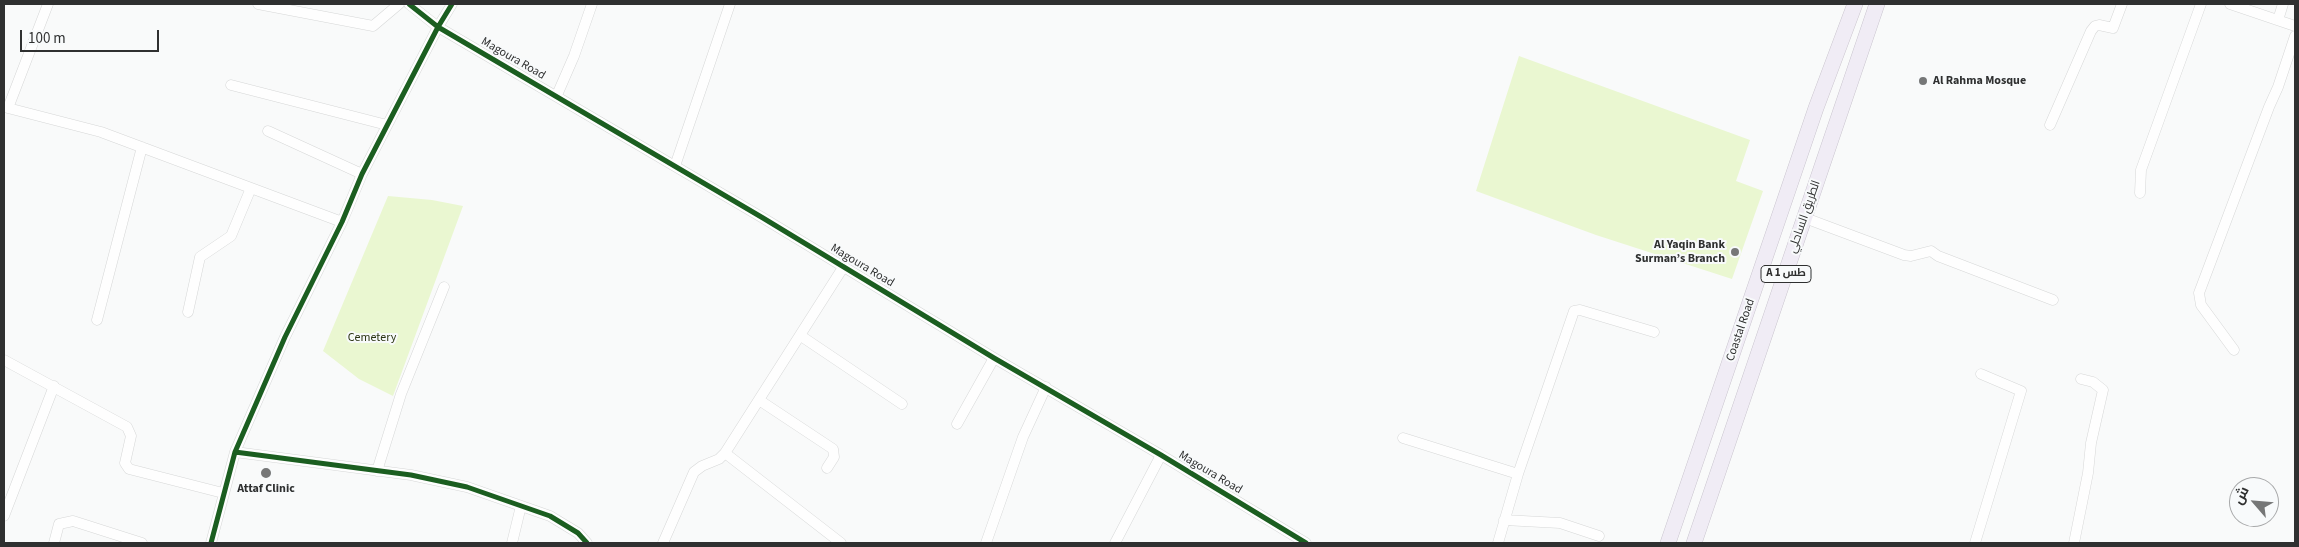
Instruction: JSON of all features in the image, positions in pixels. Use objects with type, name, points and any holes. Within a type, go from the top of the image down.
[{"type":"highway","name":"Coastal Road","points":[[1668,543],[1816,108],[1855,4]]},
{"type":"highway","name":"الطريق الساحلي","points":[[1694,543],[1877,4]]},
{"type":"highway","points":[[1816,108],[1840,113]]},
{"type":"street","points":[[48,4],[6,107],[101,132],[342,222]]},
{"type":"street","points":[[258,4],[373,26],[399,4]]},
{"type":"street","name":"Magoura Road","points":[[409,4],[438,27],[557,95],[1306,543]]},
{"type":"street","points":[[211,543],[235,452],[290,326],[342,222],[362,174],[438,27],[452,4]]},
{"type":"street","points":[[557,95],[574,56],[592,4]]},
{"type":"street","points":[[675,166],[730,4]]},
{"type":"street","points":[[2050,125],[2094,26],[2099,25],[2113,28],[2122,4]]},
{"type":"street","points":[[2140,193],[2141,170],[2202,4]]},
{"type":"street","points":[[2230,4],[2295,26]]},
{"type":"street","points":[[2278,20],[2283,4]]},
{"type":"street","points":[[2234,350],[2201,305],[2199,293],[2268,107],[2278,87],[2295,36]]},
{"type":"street","points":[[231,85],[387,125]]},
{"type":"street","points":[[268,131],[362,174]]},
{"type":"street","points":[[97,320],[142,147]]},
{"type":"street","points":[[188,312],[200,257],[231,236],[251,188]]},
{"type":"street","points":[[1805,218],[1904,255],[1911,256],[1931,251],[1938,256],[2053,300]]},
{"type":"street","points":[[663,543],[694,472],[702,466],[719,459],[725,453],[844,266]]},
{"type":"street","points":[[377,471],[401,394],[444,287]]},
{"type":"street","points":[[1498,543],[1518,474],[1574,311],[1580,310],[1654,332]]},
{"type":"street","points":[[800,336],[902,404]]},
{"type":"street","points":[[956,424],[994,358]]},
{"type":"street","points":[[4,360],[127,427],[131,436],[125,463],[129,469],[223,493]]},
{"type":"street","points":[[1975,543],[2021,391],[1981,374]]},
{"type":"street","points":[[2074,543],[2088,473],[2091,443],[2103,390],[2093,382],[2081,379]]},
{"type":"street","points":[[4,516],[54,386]]},
{"type":"street","points":[[986,543],[1023,437],[1046,387]]},
{"type":"street","points":[[759,400],[833,449],[834,457],[827,468]]},
{"type":"street","points":[[1403,438],[1518,474]]},
{"type":"street","points":[[235,452],[439,480],[467,487],[560,522],[578,533],[587,543]]},
{"type":"street","points":[[725,453],[841,543]]},
{"type":"street","points":[[1115,543],[1161,455]]},
{"type":"street","points":[[512,543],[521,506]]},
{"type":"street","points":[[1504,520],[1560,523],[1599,536]]},
{"type":"street","points":[[54,543],[59,524],[68,521],[123,540],[142,543]]},
{"type":"green space","points":[[1519,56],[1750,140],[1736,181],[1763,191],[1732,279],[1596,235],[1476,191]]},
{"type":"green space","name":"Cemetery","points":[[388,196],[432,200],[463,206],[393,396],[359,379],[323,351]]},
{"type":"cycle path","points":[[409,4],[438,27],[763,218],[1306,543]]},
{"type":"cycle path","points":[[211,543],[235,452],[285,337],[342,222],[362,174],[438,27],[452,4]]},
{"type":"cycle path","points":[[235,452],[411,475],[467,487],[550,516],[578,533],[587,543]]},
{"type":"place","name":"Al Rahma Mosque","points":[[1923,81]]},
{"type":"place","name":"Al Yaqin Bank Surman’s Branch","points":[[1735,252]]},
{"type":"place","name":"Attaf Clinic","points":[[266,473]]}]
